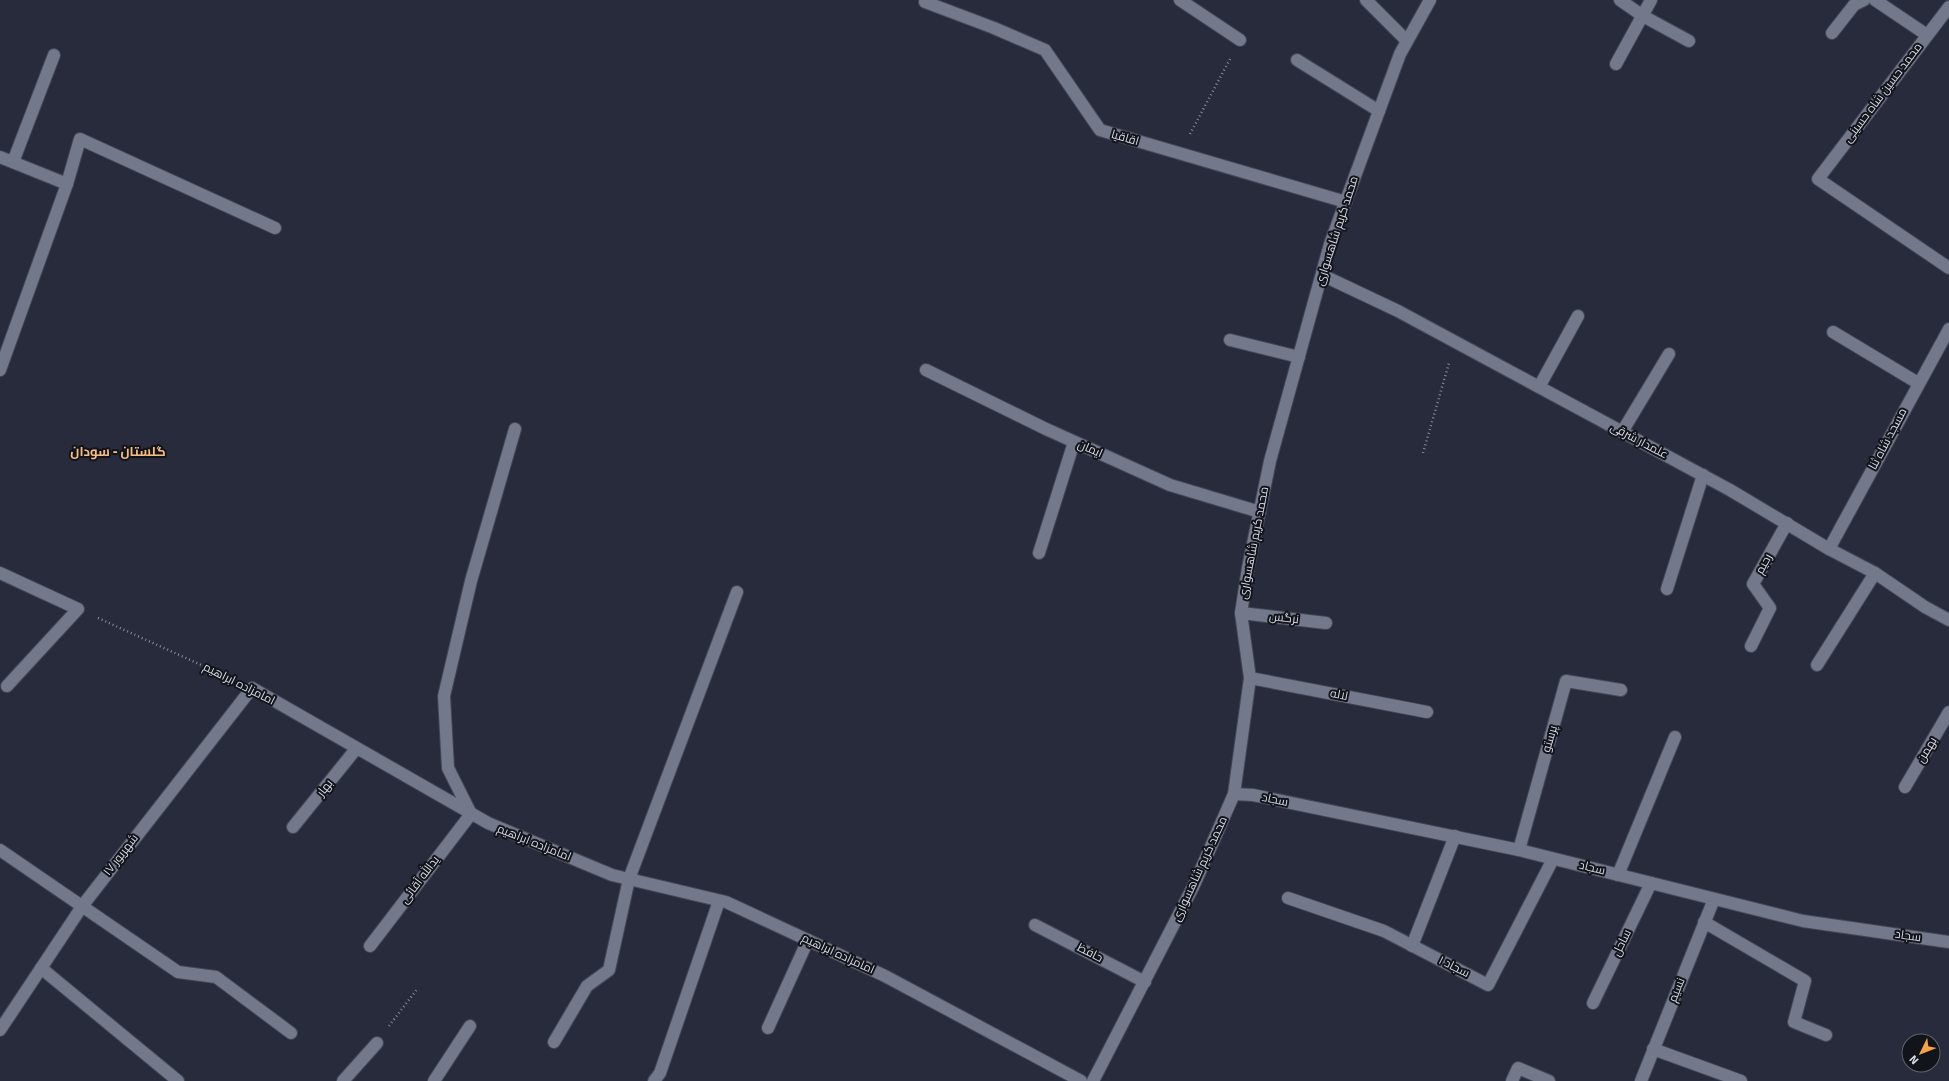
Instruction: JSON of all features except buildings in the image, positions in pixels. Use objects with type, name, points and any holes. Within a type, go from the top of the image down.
[{"type":"street","points":[[1180,0],[1240,40]]},
{"type":"street","points":[[1366,0],[1407,41]]},
{"type":"street","name":"محمد کریم شاهسواری","points":[[1093,1081],[1194,885],[1234,794],[1250,678],[1241,613],[1270,461],[1330,244],[1400,54],[1430,0]]},
{"type":"street","points":[[1620,0],[1643,16],[1689,40]]},
{"type":"street","points":[[1616,64],[1651,0]]},
{"type":"street","points":[[1832,33],[1854,5],[1864,0]]},
{"type":"street","points":[[1875,0],[1927,35]]},
{"type":"street","name":"اقاقیا","points":[[925,2],[994,28],[1046,50],[1100,130],[1346,202]]},
{"type":"street","name":"محمد حسین شاه حسینی","points":[[1948,9],[1818,179],[1949,268]]},
{"type":"street","points":[[12,162],[54,55]]},
{"type":"street","points":[[1297,60],[1379,111]]},
{"type":"street","points":[[0,370],[67,184],[80,139],[275,228]]},
{"type":"street","points":[[0,157],[67,184]]},
{"type":"street","name":"علمدار شرقی","points":[[1322,275],[1398,311],[1703,475],[1829,549],[1876,573],[1949,620]]},
{"type":"street","points":[[1539,387],[1578,316]]},
{"type":"street","name":"مسجد شاه ثنا","points":[[1829,549],[1918,383],[1949,329]]},
{"type":"street","points":[[1833,332],[1918,383]]},
{"type":"street","points":[[1230,340],[1299,357]]},
{"type":"street","points":[[1622,432],[1669,354]]},
{"type":"street","name":"ایمان","points":[[926,370],[1074,442],[1170,485],[1260,512]]},
{"type":"street","points":[[471,814],[448,768],[444,696],[471,581],[515,429]]},
{"type":"street","points":[[1039,553],[1074,442]]},
{"type":"street","points":[[1667,589],[1703,475]]},
{"type":"street","name":"رحیم","points":[[1751,646],[1770,608],[1753,584],[1787,523]]},
{"type":"street","points":[[0,573],[78,609],[7,686]]},
{"type":"street","points":[[1817,666],[1876,573]]},
{"type":"street","points":[[554,1042],[587,986],[609,970],[629,879],[737,592]]},
{"type":"street","name":"نرگس","points":[[1241,613],[1326,623]]},
{"type":"street","name":"لاله","points":[[1250,678],[1427,712]]},
{"type":"street","name":"پرستو","points":[[1519,850],[1566,681],[1622,690]]},
{"type":"street","name":"امامزاده ابراهیم","points":[[252,688],[356,749],[488,823],[605,872],[718,900],[885,976],[1081,1081]]},
{"type":"street","name":"۱۷ شهریور","points":[[0,1030],[82,904],[252,688]]},
{"type":"street","name":"بهمن","points":[[1905,787],[1949,712]]},
{"type":"street","points":[[1618,875],[1675,737]]},
{"type":"street","name":"بهار","points":[[293,827],[356,749]]},
{"type":"street","name":"سجاد","points":[[1234,794],[1253,795],[1519,850],[1802,921],[1949,942]]},
{"type":"street","name":"یدالله آقائی","points":[[370,946],[471,814]]},
{"type":"street","points":[[1412,946],[1455,836]]},
{"type":"street","points":[[0,850],[82,904],[178,972],[216,977],[291,1033]]},
{"type":"street","name":"سجاد ۱","points":[[1288,898],[1384,931],[1488,984],[1553,859]]},
{"type":"street","name":"ساحل","points":[[1593,1003],[1651,883]]},
{"type":"street","name":"نسیم","points":[[1640,1081],[1714,899]]},
{"type":"street","points":[[654,1081],[660,1073],[718,900]]},
{"type":"street","points":[[1704,922],[1805,981],[1794,1022],[1826,1035]]},
{"type":"street","name":"حافظ","points":[[1035,925],[1145,982]]},
{"type":"street","points":[[768,1028],[808,940]]},
{"type":"street","points":[[41,968],[178,1081]]},
{"type":"street","points":[[434,1081],[470,1026]]},
{"type":"street","points":[[343,1081],[377,1043]]},
{"type":"street","points":[[1654,1049],[1741,1081]]},
{"type":"street","points":[[1512,1081],[1518,1068],[1549,1081]]},
{"type":"path","points":[[1179,154],[1240,40]]},
{"type":"path","points":[[1423,453],[1455,342]]},
{"type":"path","name":"امامزاده ابراهیم","points":[[78,609],[252,688]]},
{"type":"path","points":[[377,1043],[418,988]]},
{"type":"district","name":"گلستان - سودان","points":[[118,452]]}]
